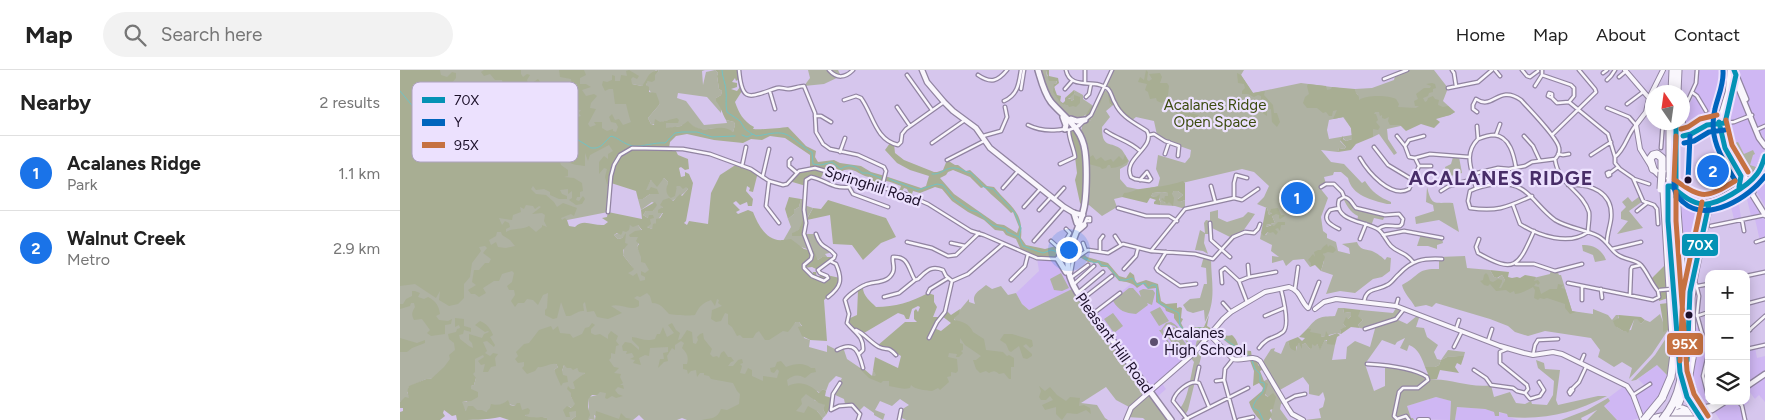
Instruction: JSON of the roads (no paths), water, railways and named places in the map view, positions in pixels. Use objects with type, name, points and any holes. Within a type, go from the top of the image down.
[{"type":"highway","points":[[1672,85],[1673,70]]},
{"type":"highway","points":[[1677,85],[1678,70]]},
{"type":"highway","points":[[1669,130],[1668,221],[1675,300]]},
{"type":"highway","points":[[1643,420],[1662,398],[1670,380],[1674,358],[1662,226],[1675,130]]},
{"type":"highway","points":[[1653,155],[1650,160],[1653,169],[1667,183],[1704,207],[1721,203],[1755,179],[1765,166]]},
{"type":"highway","points":[[1645,159],[1653,155],[1659,155],[1662,158],[1667,183],[1671,209],[1680,369],[1684,390],[1695,414]]},
{"type":"highway","points":[[1755,179],[1765,156]]},
{"type":"highway","points":[[1663,420],[1673,405],[1681,383],[1683,367],[1676,198],[1667,183]]},
{"type":"highway","points":[[1695,414],[1689,381],[1692,277],[1704,207]]},
{"type":"highway","points":[[1663,420],[1676,407],[1683,395],[1690,375],[1678,234]]},
{"type":"highway","points":[[1643,420],[1695,414]]},
{"type":"highway","points":[[1670,420],[1695,414]]},
{"type":"highway","points":[[1670,420],[1695,414]]},
{"type":"main road","points":[[922,70],[927,82],[944,102],[976,128],[995,152],[1064,207],[1079,215]]},
{"type":"main road","name":"Pleasant Hill Road","points":[[1037,70],[1050,102],[1065,117],[1080,142],[1083,154],[1083,199],[1079,215],[1082,223]]},
{"type":"main road","points":[[1733,73],[1738,89],[1751,115]]},
{"type":"main road","points":[[1725,136],[1725,123],[1732,92],[1733,73]]},
{"type":"main road","points":[[1725,123],[1723,117],[1724,107],[1730,74],[1733,73]]},
{"type":"main road","points":[[1733,73],[1765,146]]},
{"type":"main road","points":[[1732,92],[1735,88],[1738,89]]},
{"type":"main road","points":[[1724,107],[1719,122],[1724,148],[1765,215]]},
{"type":"main road","points":[[1065,117],[1084,122],[1080,128],[1081,136]]},
{"type":"main road","points":[[1719,122],[1729,150],[1746,185],[1765,210]]},
{"type":"main road","name":"Pleasant Hill Road","points":[[1071,129],[1081,136],[1085,156],[1084,206],[1079,215]]},
{"type":"main road","points":[[1757,129],[1765,141]]},
{"type":"main road","name":"Pleasant Hill Road","points":[[1082,223],[1076,231],[1069,250],[1069,272],[1074,287],[1092,315]]},
{"type":"main road","name":"Pleasant Hill Road","points":[[1082,223],[1068,246],[1069,260],[1066,272],[1073,291],[1169,420]]},
{"type":"main road","points":[[1058,260],[1066,272]]},
{"type":"main road","points":[[1750,383],[1764,374]]},
{"type":"main road","points":[[1711,408],[1716,405]]},
{"type":"main road","points":[[1695,414],[1717,405]]},
{"type":"street","points":[[739,70],[740,87],[746,95],[770,92],[780,88],[787,89],[804,86],[815,116],[818,137],[830,149],[858,155],[884,166],[886,171],[882,187]]},
{"type":"street","points":[[829,70],[832,74],[842,77],[847,76],[853,70]]},
{"type":"street","points":[[978,76],[994,81],[999,79],[1007,70]]},
{"type":"street","points":[[1021,89],[1023,70]]},
{"type":"street","points":[[1004,101],[1010,98],[1018,89],[1023,70]]},
{"type":"street","points":[[1066,70],[1068,78],[1072,81],[1107,89],[1121,112],[1147,131],[1149,135],[1147,144],[1134,158],[1129,173],[1135,179],[1140,180]]},
{"type":"street","points":[[1085,70],[1086,83]]},
{"type":"street","points":[[1028,125],[1042,130],[1071,129],[1084,122],[1093,110],[1112,70]]},
{"type":"street","points":[[1384,79],[1407,70]]},
{"type":"street","points":[[1452,70],[1456,86]]},
{"type":"street","points":[[1448,88],[1478,82],[1493,70],[1500,76]]},
{"type":"street","points":[[1522,70],[1527,76],[1537,71],[1543,72],[1574,88],[1574,96],[1569,102],[1558,104],[1552,98]]},
{"type":"street","points":[[1552,135],[1596,91],[1579,70]]},
{"type":"street","points":[[1603,73],[1607,70]]},
{"type":"street","points":[[1607,80],[1615,70]]},
{"type":"street","points":[[1657,85],[1663,70]]},
{"type":"street","points":[[1697,70],[1693,93],[1684,109],[1683,136],[1691,134],[1703,126],[1719,122],[1734,122],[1751,115]]},
{"type":"street","points":[[1619,77],[1626,71],[1643,92],[1627,104]]},
{"type":"street","points":[[1535,86],[1543,72]]},
{"type":"street","points":[[907,75],[932,110]]},
{"type":"street","points":[[1065,89],[1072,81]]},
{"type":"street","points":[[1086,97],[1089,94],[1091,84]]},
{"type":"street","points":[[770,92],[775,109]]},
{"type":"street","points":[[1693,93],[1706,111]]},
{"type":"street","points":[[1473,174],[1498,168],[1516,168],[1554,159],[1558,154],[1559,145],[1515,96],[1502,94],[1491,102],[1480,102],[1476,99],[1473,104],[1473,110],[1477,112]]},
{"type":"street","points":[[844,100],[856,96],[861,98],[883,137],[895,145],[900,144],[903,131],[944,102]]},
{"type":"street","points":[[1569,102],[1607,132],[1614,152],[1615,163],[1618,167],[1633,178],[1649,184]]},
{"type":"street","points":[[897,107],[910,126]]},
{"type":"street","points":[[947,160],[983,138],[1001,131],[1006,121],[1005,107]]},
{"type":"street","points":[[1607,108],[1628,117],[1635,128],[1645,159],[1653,169]]},
{"type":"street","points":[[1615,157],[1624,148],[1645,113]]},
{"type":"street","points":[[815,116],[821,116],[830,122]]},
{"type":"street","points":[[932,143],[965,120]]},
{"type":"street","points":[[1496,135],[1500,124]]},
{"type":"street","points":[[1477,126],[1478,139]]},
{"type":"street","points":[[1757,129],[1765,126]]},
{"type":"street","points":[[1060,164],[1075,158],[1069,133],[1071,129]]},
{"type":"street","points":[[1661,148],[1662,130]]},
{"type":"street","points":[[1106,131],[1116,138],[1134,144],[1140,151]]},
{"type":"street","points":[[1149,135],[1157,135],[1179,146],[1178,156]]},
{"type":"street","points":[[1476,188],[1469,150],[1478,139],[1496,135],[1504,139],[1513,152],[1516,168]]},
{"type":"street","points":[[1397,136],[1405,146],[1409,156],[1415,158],[1430,154],[1469,157]]},
{"type":"street","points":[[1405,146],[1409,140],[1424,136]]},
{"type":"street","points":[[1524,136],[1533,146],[1540,161]]},
{"type":"street","points":[[840,152],[844,138]]},
{"type":"street","points":[[1165,154],[1168,142]]},
{"type":"street","points":[[1591,155],[1611,142]]},
{"type":"street","points":[[742,166],[746,147]]},
{"type":"street","points":[[1374,147],[1388,165],[1413,180]]},
{"type":"street","points":[[608,212],[612,171],[619,157],[630,148],[693,150],[754,170],[769,181],[766,206],[779,223]]},
{"type":"street","points":[[763,176],[769,149]]},
{"type":"street","points":[[1614,152],[1619,154]]},
{"type":"street","points":[[1558,154],[1569,154]]},
{"type":"street","points":[[1360,158],[1372,175],[1392,189],[1406,191],[1409,189],[1419,166],[1415,158]]},
{"type":"street","points":[[791,159],[789,166],[796,172]]},
{"type":"street","points":[[1554,159],[1556,170],[1582,199],[1589,214],[1588,232]]},
{"type":"street","points":[[1419,166],[1431,166]]},
{"type":"street","points":[[1610,173],[1618,167]]},
{"type":"street","name":"Springhill Road","points":[[769,181],[785,185],[796,172],[818,168],[905,194],[928,204],[971,231],[1028,254],[1039,258],[1069,260]]},
{"type":"street","points":[[1003,188],[1018,171]]},
{"type":"street","points":[[1234,198],[1236,176],[1247,178]]},
{"type":"street","points":[[816,234],[821,245],[835,254],[830,261],[818,270],[828,277],[824,281],[812,276],[804,268],[804,265],[811,259],[812,255],[804,234],[806,180],[809,177],[814,177],[831,186],[849,187]]},
{"type":"street","points":[[1633,178],[1641,197],[1657,209],[1662,226]]},
{"type":"street","points":[[850,179],[849,187],[853,194],[888,207]]},
{"type":"street","points":[[1441,191],[1445,187],[1474,179]]},
{"type":"street","points":[[1321,187],[1326,184],[1334,184],[1344,197],[1350,199],[1356,208],[1385,215],[1397,213],[1403,219],[1400,226],[1388,225],[1378,229]]},
{"type":"street","points":[[1532,196],[1502,209],[1470,208],[1468,201],[1470,191],[1476,188],[1508,184],[1524,190],[1532,196],[1555,219],[1607,242],[1621,257],[1641,265],[1651,282],[1659,290],[1659,297],[1655,300],[1630,296],[1568,282]]},
{"type":"street","points":[[1568,185],[1587,185],[1597,189],[1607,200],[1611,212],[1607,242]]},
{"type":"street","points":[[1211,186],[1215,202]]},
{"type":"street","points":[[1024,207],[1040,188]]},
{"type":"street","points":[[1039,210],[1064,188]]},
{"type":"street","points":[[1151,251],[1185,209],[1234,198],[1242,200],[1258,189]]},
{"type":"street","points":[[1344,197],[1339,200],[1339,208],[1343,215],[1378,229],[1391,246],[1405,253],[1413,262]]},
{"type":"street","points":[[1637,211],[1647,202]]},
{"type":"street","points":[[1513,205],[1520,224],[1534,231],[1565,239],[1573,239],[1588,232]]},
{"type":"street","points":[[1034,241],[1064,207]]},
{"type":"street","points":[[1118,208],[1146,216],[1169,216],[1177,221]]},
{"type":"street","points":[[1339,208],[1330,210],[1326,216],[1327,221],[1339,229]]},
{"type":"street","points":[[1711,226],[1765,215]]},
{"type":"street","points":[[1742,220],[1744,231]]},
{"type":"street","points":[[1210,223],[1211,240],[1230,257]]},
{"type":"street","points":[[1360,239],[1366,224]]},
{"type":"street","points":[[1112,276],[1085,298],[1078,292],[1074,284],[1069,260],[1093,249],[1108,253],[1121,245],[1151,251],[1196,254],[1213,259],[1233,237],[1245,232],[1254,233],[1259,225]]},
{"type":"street","points":[[1058,260],[1060,250],[1070,233],[1066,229]]},
{"type":"street","points":[[1383,235],[1404,231],[1442,238]]},
{"type":"street","points":[[1516,264],[1524,253],[1534,231]]},
{"type":"street","points":[[907,242],[932,248],[948,256],[956,255],[979,233]]},
{"type":"street","points":[[1100,251],[1100,240],[1103,236]]},
{"type":"street","points":[[1114,236],[1121,245]]},
{"type":"street","points":[[1062,238],[1064,245]]},
{"type":"street","points":[[1479,239],[1476,247],[1478,253],[1503,266],[1534,264],[1556,271],[1582,264]]},
{"type":"street","points":[[1756,242],[1765,239]]},
{"type":"street","points":[[1051,241],[1060,250]]},
{"type":"street","points":[[1612,249],[1641,242]]},
{"type":"street","points":[[950,243],[966,246]]},
{"type":"street","points":[[1083,243],[1086,251]]},
{"type":"street","points":[[952,281],[968,274],[1004,244]]},
{"type":"street","points":[[1124,269],[1136,256],[1138,248]]},
{"type":"street","points":[[1166,252],[1156,270],[1180,286],[1196,284]]},
{"type":"street","points":[[1011,280],[1025,266],[1028,254]]},
{"type":"street","points":[[859,354],[863,350],[863,341],[859,334],[847,323],[849,314],[845,300],[863,286],[876,284],[887,279],[892,274],[894,267],[893,256],[905,260],[915,280]]},
{"type":"street","points":[[1364,302],[1366,295],[1370,291],[1389,285],[1413,262],[1427,258],[1442,259]]},
{"type":"street","points":[[828,297],[836,291],[840,280],[836,264],[830,261]]},
{"type":"street","points":[[1072,277],[1088,265]]},
{"type":"street","points":[[1248,265],[1249,277]]},
{"type":"street","points":[[1630,296],[1632,267],[1641,265]]},
{"type":"street","points":[[1074,284],[1094,266]]},
{"type":"street","points":[[1295,289],[1298,267]]},
{"type":"street","points":[[884,297],[899,293],[918,279],[924,272],[934,268],[943,270],[952,281]]},
{"type":"street","points":[[1222,283],[1221,271],[1224,268],[1239,282],[1248,303]]},
{"type":"street","points":[[1078,292],[1103,272]]},
{"type":"street","points":[[1239,282],[1249,277],[1276,272]]},
{"type":"street","points":[[1750,275],[1765,272]]},
{"type":"street","points":[[1692,277],[1699,296],[1697,316],[1708,355],[1707,360]]},
{"type":"street","points":[[928,293],[930,289],[948,278]]},
{"type":"street","points":[[930,338],[937,322],[945,312],[952,281]]},
{"type":"street","points":[[1308,308],[1319,282]]},
{"type":"street","points":[[1659,290],[1705,285]]},
{"type":"street","points":[[1582,286],[1582,300]]},
{"type":"street","points":[[1126,420],[1132,408],[1194,353],[1223,319],[1231,312],[1271,291],[1289,287],[1295,289],[1303,305],[1315,309],[1329,301],[1342,299],[1403,309]]},
{"type":"street","points":[[1259,348],[1265,340],[1285,329],[1287,323],[1281,288]]},
{"type":"street","points":[[1601,289],[1602,298]]},
{"type":"street","points":[[1092,315],[1120,292]]},
{"type":"street","points":[[1396,306],[1398,299]]},
{"type":"street","points":[[1750,303],[1765,300]]},
{"type":"street","points":[[1223,303],[1231,312]]},
{"type":"street","points":[[1388,306],[1396,306],[1509,349],[1533,355],[1556,352],[1581,362],[1625,385],[1633,395],[1643,420]]},
{"type":"street","points":[[1265,316],[1284,308]]},
{"type":"street","points":[[1365,329],[1396,319],[1403,309]]},
{"type":"street","points":[[1697,316],[1705,313]]},
{"type":"street","points":[[1750,330],[1765,316]]},
{"type":"street","points":[[1456,329],[1459,320]]},
{"type":"street","points":[[852,328],[864,334],[879,347],[889,348],[896,355]]},
{"type":"street","points":[[1488,341],[1492,329]]},
{"type":"street","points":[[1454,347],[1462,331]]},
{"type":"street","points":[[1210,335],[1233,359],[1238,361],[1257,358],[1292,414],[1303,420]]},
{"type":"street","points":[[1533,355],[1538,340],[1558,339]]},
{"type":"street","points":[[1750,348],[1765,345]]},
{"type":"street","points":[[837,350],[850,346],[859,354],[863,368]]},
{"type":"street","points":[[1509,349],[1500,352],[1500,363],[1527,385],[1528,389],[1525,393]]},
{"type":"street","points":[[1581,362],[1584,355]]},
{"type":"street","points":[[1233,359],[1225,369],[1224,380],[1235,420]]},
{"type":"street","points":[[1367,364],[1393,367],[1420,373],[1427,377],[1428,380],[1418,388],[1403,388],[1399,392],[1394,416],[1397,418],[1406,416],[1409,420]]},
{"type":"street","points":[[1572,389],[1578,382],[1586,365]]},
{"type":"street","points":[[1196,381],[1199,367]]},
{"type":"street","points":[[1705,368],[1703,376],[1705,384]]},
{"type":"street","points":[[1474,370],[1486,378],[1491,385],[1512,388],[1525,393],[1530,399],[1540,396],[1544,390],[1539,382]]},
{"type":"street","points":[[1216,381],[1224,380]]},
{"type":"street","points":[[1196,381],[1199,383],[1209,407]]},
{"type":"street","points":[[1196,381],[1189,383],[1174,398],[1174,404],[1187,419],[1248,388]]},
{"type":"street","points":[[840,383],[833,394],[831,410],[839,406],[852,405],[860,414],[858,420]]},
{"type":"street","points":[[1633,395],[1650,384]]},
{"type":"street","points":[[1284,402],[1295,396],[1305,394]]},
{"type":"street","points":[[1741,405],[1745,420]]},
{"type":"street","points":[[899,420],[901,410]]},
{"type":"street","points":[[1239,420],[1251,418]]},
{"type":"street","points":[[1419,420],[1428,420]]},
{"type":"waterway","points":[[722,70],[726,88],[727,112],[740,121],[745,129],[752,134]]},
{"type":"waterway","points":[[400,91],[412,105]]},
{"type":"waterway","points":[[578,140],[591,148],[596,148],[601,146],[611,136],[633,146],[665,143],[675,133],[682,132],[697,132],[712,137],[735,136]]},
{"type":"waterway","points":[[742,135],[747,137],[753,134],[756,136],[782,133],[812,152],[813,164],[821,165],[832,162],[841,169],[852,166],[862,173],[868,173],[881,178]]},
{"type":"waterway","points":[[932,174],[954,168],[971,173],[984,187],[993,189],[1015,213],[1021,228],[1019,237]]},
{"type":"waterway","points":[[889,179],[918,190],[937,184],[943,185],[953,198],[970,210],[978,212],[992,225],[1006,229],[1007,232],[1019,237],[1023,246],[1043,253],[1051,250],[1058,252]]},
{"type":"waterway","points":[[1084,258],[1095,263],[1099,261],[1101,265],[1108,266],[1120,280],[1132,278],[1137,285],[1145,283],[1148,288],[1156,285],[1159,303],[1179,313],[1180,326],[1188,332],[1198,328]]},
{"type":"waterway","points":[[1200,328],[1210,331]]},
{"type":"waterway","points":[[1214,334],[1219,335],[1249,356]]},
{"type":"waterway","points":[[1252,360],[1255,369],[1260,374],[1260,382],[1264,383],[1264,390],[1253,408],[1259,411],[1263,420]]},
{"type":"place","name":"Walnut Creek","points":[[1713,171]]},
{"type":"place","name":"Acalanes Ridge","points":[[1297,198]]},
{"type":"place","name":"Acalanes High School","points":[[1154,342]]},
{"type":"district","name":"ACALANES RIDGE","points":[[1501,178]]},
{"type":"park label","name":"Acalanes Ridge Open Space","points":[[1215,114]]}]
